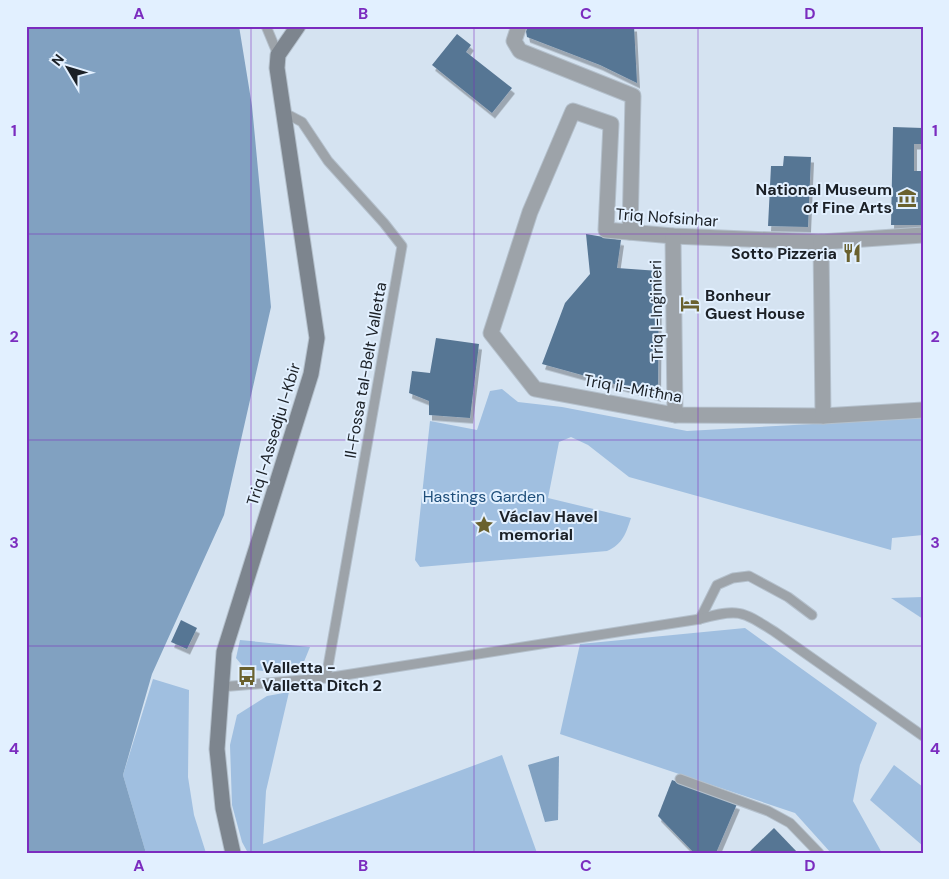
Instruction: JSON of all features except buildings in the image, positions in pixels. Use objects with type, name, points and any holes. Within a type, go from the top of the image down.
[{"type":"street","points":[[278,55],[298,26]]},
{"type":"street","points":[[518,26],[514,41],[520,51],[633,96],[630,232]]},
{"type":"street","name":"Triq l-Assedju l-Kbir","points":[[233,853],[223,808],[217,749],[224,652],[311,374],[317,338],[283,112],[277,68],[278,55]]},
{"type":"street","name":"Triq Nofsinhar","points":[[530,212],[573,111],[611,124],[606,230],[673,236],[821,242],[923,235]]},
{"type":"street","name":"Triq il-Mitħna","points":[[530,212],[491,334],[536,389],[675,415],[823,416],[923,410]]},
{"type":"street","name":"Triq l-Inġinieri","points":[[673,236],[675,415]]},
{"type":"street","points":[[821,242],[823,416]]},
{"type":"lane","points":[[266,26],[278,55]]},
{"type":"lane","name":"Il-Fossa tal-Belt Valletta","points":[[283,112],[302,122],[328,161],[384,223],[402,246],[326,678]]},
{"type":"lane","points":[[700,619],[718,585],[733,578],[749,576],[788,597],[812,615]]},
{"type":"lane","points":[[220,687],[326,678],[700,619],[722,613],[739,612],[752,618],[815,659],[923,736]]},
{"type":"lane","points":[[680,779],[768,811],[790,823],[819,853]]},
{"type":"green space","name":"Hastings Garden","points":[[502,389],[518,402],[562,407],[687,431],[923,418],[923,535],[892,538],[891,550],[629,477],[588,445],[571,437],[559,442],[548,498],[631,518],[625,533],[617,545],[607,551],[420,567],[415,560],[430,421],[477,430],[490,391]]},
{"type":"green space","points":[[923,597],[923,619],[891,598]]},
{"type":"green space","points":[[745,628],[877,723],[860,765],[853,801],[882,853],[831,853],[795,813],[560,734],[580,644]]},
{"type":"green space","points":[[240,640],[310,647],[301,669],[273,672],[245,669],[236,658]]},
{"type":"green space","points":[[153,679],[189,690],[188,777],[194,815],[206,853],[146,853],[123,775]]},
{"type":"green space","points":[[289,692],[266,791],[263,844],[502,755],[537,853],[248,853],[242,842],[232,805],[230,745],[237,715],[267,696]]},
{"type":"green space","points":[[894,765],[923,787],[923,846],[870,800]]},
{"type":"shaded area","points":[[26,26],[239,26],[252,106],[271,307],[224,515],[152,674],[123,775],[146,853],[26,853]]},
{"type":"shaded area","points":[[559,756],[558,820],[545,822],[528,765]]},
{"type":"place","name":"National Museum of Fine Arts","points":[[907,198]]},
{"type":"place","name":"Sotto Pizzeria","points":[[852,253]]},
{"type":"place","name":"Bonheur Guest House","points":[[690,304]]},
{"type":"place","name":"Václav Havel memorial","points":[[484,525]]},
{"type":"place","name":"Valletta - Valletta Ditch 2","points":[[247,676]]}]
